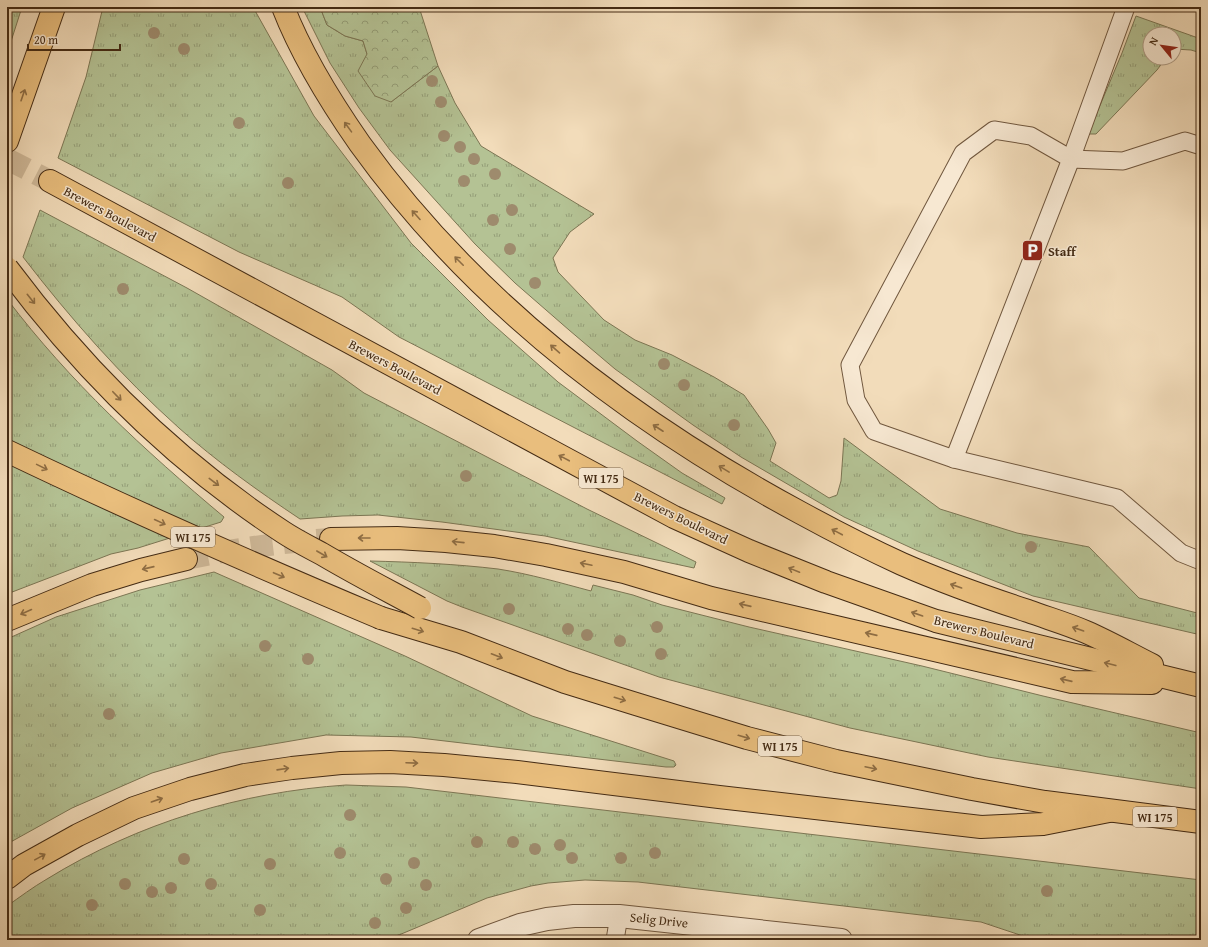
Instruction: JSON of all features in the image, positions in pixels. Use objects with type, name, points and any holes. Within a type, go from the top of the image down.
[{"type":"highway","points":[[7,141],[54,7]]},
{"type":"highway","points":[[283,7],[290,25],[313,70],[341,117],[403,200],[443,244],[485,286],[570,362],[616,398],[650,423],[697,453],[772,497],[857,543],[946,583],[1085,631],[1195,684]]},
{"type":"highway","name":"Brewers Boulevard","points":[[50,182],[660,509],[749,551],[826,582],[936,621],[1195,684]]},
{"type":"highway","points":[[7,268],[89,368],[160,438],[197,469],[283,532],[420,608],[461,642]]},
{"type":"highway","name":"WI 175","points":[[7,450],[177,530],[278,575],[381,618],[461,642],[572,684],[747,738],[836,761],[972,789],[1109,811],[1201,822]]},
{"type":"highway","points":[[331,538],[397,538],[494,546],[546,555],[624,572],[711,598],[1072,682],[1195,684]]},
{"type":"highway","points":[[7,620],[92,585],[141,570],[186,559]]},
{"type":"highway","points":[[7,878],[24,866],[78,835],[134,808],[190,789],[245,774],[341,764],[390,762],[444,765],[981,827],[1043,824],[1109,811]]},
{"type":"street","name":"Selig Drive","points":[[479,940],[520,925],[547,918],[574,916],[619,916],[841,940]]},
{"type":"lane","points":[[954,459],[1071,159],[1126,7]]},
{"type":"lane","points":[[1201,146],[1185,141],[1124,161],[1071,159],[1031,136],[994,130],[963,152],[850,365],[856,400],[874,431],[954,459],[1117,498],[1181,553],[1201,561]]},
{"type":"lane","points":[[615,940],[619,916]]},
{"type":"green space","points":[[7,7],[22,7],[7,54]]},
{"type":"green space","points":[[103,7],[253,7],[314,116],[411,243],[488,320],[558,382],[682,473],[725,498],[722,504],[399,337],[342,297],[239,252],[58,158],[86,77]]},
{"type":"green space","points":[[302,7],[320,7],[327,25],[345,36],[363,41],[367,54],[391,102],[438,66],[455,103],[481,146],[594,214],[570,232],[553,258],[558,272],[604,320],[635,340],[672,355],[744,395],[776,443],[770,461],[829,498],[837,495],[841,481],[844,438],[940,509],[1017,533],[1089,547],[1139,598],[1201,614],[1201,635],[1033,596],[918,551],[844,517],[741,457],[693,425],[615,369],[515,283],[475,244],[390,150],[359,108],[330,63]]},
{"type":"green space","points":[[320,7],[419,7],[438,66],[391,102],[375,96],[358,71],[367,54],[363,41],[345,36],[327,25]]},
{"type":"green space","points":[[1136,16],[1164,26],[1142,26],[1142,66],[1160,66],[1096,134],[1088,134]]},
{"type":"green space","points":[[1182,32],[1201,39],[1201,53],[1182,49]]},
{"type":"green space","points":[[40,210],[187,288],[332,370],[364,393],[587,509],[696,562],[694,568],[545,536],[442,522],[378,515],[300,519],[238,475],[179,428],[137,388],[97,346],[59,302],[23,257]]},
{"type":"green space","points":[[7,299],[56,359],[82,387],[165,466],[224,517],[221,522],[138,548],[111,554],[7,594]]},
{"type":"green space","points":[[370,561],[498,569],[534,576],[591,591],[593,585],[633,595],[662,605],[749,627],[922,666],[1201,733],[1201,789],[988,757],[850,728],[659,677],[447,601]]},
{"type":"green space","points":[[214,572],[405,656],[532,716],[674,761],[676,765],[674,767],[666,767],[411,737],[326,735],[221,753],[152,773],[72,808],[7,844],[7,639],[56,617],[140,590]]},
{"type":"green space","points":[[346,785],[406,787],[1201,880],[1201,940],[1035,940],[981,922],[638,882],[585,880],[531,886],[487,898],[387,940],[7,940],[7,906],[47,879],[82,859],[117,842],[154,826],[229,803],[307,789]]},
{"type":"tunnel","points":[[7,159],[50,181]]},
{"type":"tunnel","points":[[186,559],[258,546],[331,539]]},
{"type":"place","name":"Staff","points":[[1032,251]]}]
